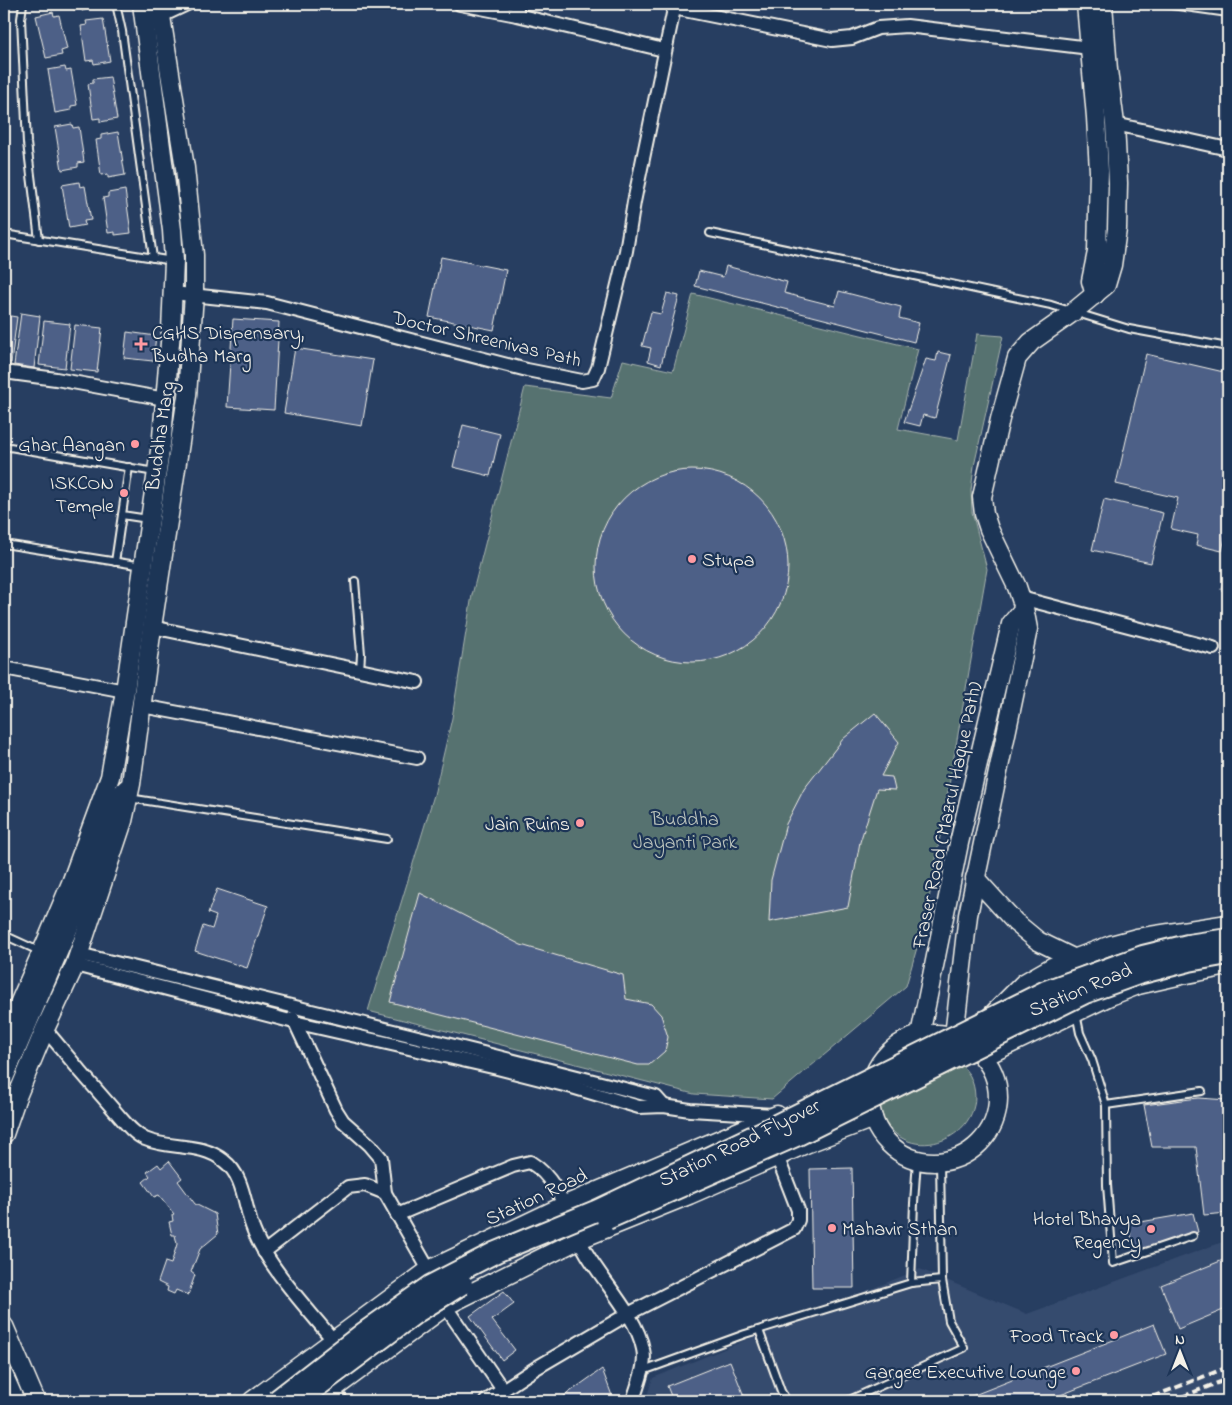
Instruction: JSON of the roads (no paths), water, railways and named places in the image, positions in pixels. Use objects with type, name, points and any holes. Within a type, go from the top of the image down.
[{"type":"main road","name":"Buddha Marg","points":[[121,799],[142,706],[187,396],[194,294],[194,255],[185,168],[155,14],[142,4]]},
{"type":"main road","points":[[1086,4],[1099,170],[1097,252],[1091,281],[1095,295]]},
{"type":"main road","name":"Fraser Road (Mazrul Haque Path)","points":[[960,1039],[968,914],[1028,629],[1023,603],[989,528],[984,514],[982,497],[1000,419],[1017,358],[1031,342],[1072,313],[1106,285],[1112,265],[1117,229],[1118,183],[1115,124],[1108,70],[1103,4]]},
{"type":"main road","name":"Buddha Marg","points":[[110,777],[158,472],[173,293],[174,261],[172,230],[155,14]]},
{"type":"main road","name":"Fraser Road (Mazrul Haque Path)","points":[[920,1035],[959,843],[1011,624],[1023,603]]},
{"type":"main road","points":[[4,1134],[16,1099],[45,1029],[77,960],[123,821],[121,799],[110,777]]},
{"type":"main road","points":[[4,1038],[71,882],[110,777]]},
{"type":"main road","points":[[4,1078],[75,913],[121,799]]},
{"type":"main road","points":[[975,878],[1015,922],[1038,941],[1075,959]]},
{"type":"main road","points":[[960,1039],[1024,983],[1052,967],[1111,945],[1136,938],[1228,924]]},
{"type":"main road","name":"Station Road Flyover","points":[[276,1401],[365,1332],[430,1286],[496,1252],[598,1210],[766,1130],[1046,991],[1143,956],[1188,945],[1228,939]]},
{"type":"main road","name":"Station Road Flyover","points":[[298,1401],[417,1312],[480,1274],[668,1194],[798,1135],[1085,993],[1138,974],[1189,961],[1228,954]]},
{"type":"main road","name":"Station Road","points":[[983,1057],[1110,996],[1138,985],[1228,966]]},
{"type":"main road","points":[[937,1033],[960,1039],[983,1057],[994,1076],[998,1102],[993,1123],[981,1142],[963,1155],[940,1162],[917,1160],[898,1151],[882,1136],[872,1115],[870,1092],[872,1078],[883,1059],[899,1044],[920,1035],[937,1033]]},
{"type":"main road","name":"Station Road","points":[[252,1401],[430,1270],[565,1205],[776,1115],[870,1092]]},
{"type":"main road","points":[[317,1401],[337,1395],[447,1305],[580,1239],[689,1195],[777,1156],[873,1118]]},
{"type":"main road","points":[[4,1326],[36,1401]]},
{"type":"main road","points":[[4,1376],[14,1401]]},
{"type":"street","points":[[155,14],[187,4]]},
{"type":"street","points":[[460,4],[517,10],[664,50]]},
{"type":"street","points":[[675,6],[832,40],[852,38],[878,28],[907,26],[1090,48]]},
{"type":"street","name":"Doctor Shreenivas Path","points":[[173,293],[267,303],[527,370],[582,381],[592,379],[598,368],[626,251],[664,50],[675,6]]},
{"type":"street","points":[[1115,124],[1228,149]]},
{"type":"street","points":[[4,372],[56,379],[165,400]]},
{"type":"street","points":[[1023,603],[1213,648]]},
{"type":"street","points":[[152,627],[417,682]]},
{"type":"street","points":[[4,668],[125,691]]},
{"type":"street","points":[[142,706],[416,758]]},
{"type":"street","points":[[77,960],[291,1006],[497,1068],[640,1107],[664,1106],[690,1110],[776,1115]]},
{"type":"street","points":[[77,960],[294,1022],[415,1043]]},
{"type":"street","points":[[291,1006],[294,1022],[336,1110],[343,1121],[381,1158],[385,1194],[430,1270],[450,1313],[503,1390]]},
{"type":"street","points":[[45,1029],[133,1131],[144,1138],[174,1145],[192,1146],[210,1152],[226,1161],[242,1187],[252,1226],[264,1252],[333,1340]]},
{"type":"street","points":[[486,1401],[536,1368],[628,1314],[794,1229],[798,1220],[798,1210],[777,1156]]},
{"type":"street","points":[[397,1215],[513,1166],[530,1162],[542,1169],[565,1205],[586,1253],[628,1314],[641,1339],[644,1351],[644,1364],[633,1401]]},
{"type":"street","points":[[264,1252],[348,1188],[366,1185],[385,1194]]},
{"type":"lane","points":[[23,4],[21,19],[25,110],[39,240]]},
{"type":"lane","points":[[116,4],[122,31],[153,258]]},
{"type":"lane","points":[[1164,4],[1228,13]]},
{"type":"lane","points":[[710,233],[1050,305],[1129,329],[1228,347]]},
{"type":"lane","points":[[4,234],[174,261]]},
{"type":"lane","points":[[4,446],[158,472]]},
{"type":"lane","points":[[115,562],[129,468]]},
{"type":"lane","points":[[122,515],[151,520]]},
{"type":"lane","points":[[4,544],[144,566]]},
{"type":"lane","points":[[355,581],[361,654],[360,671]]},
{"type":"lane","points":[[121,799],[388,839]]},
{"type":"lane","points":[[4,935],[42,953]]},
{"type":"lane","points":[[1076,1012],[1080,1033],[1092,1060],[1106,1105],[1107,1185],[1113,1263],[1193,1236]]},
{"type":"lane","points":[[1106,1105],[1202,1091]]},
{"type":"lane","points":[[912,1282],[917,1160]]},
{"type":"lane","points":[[847,1401],[962,1350],[964,1346],[949,1321],[942,1280],[940,1162]]},
{"type":"lane","points":[[641,1372],[760,1330],[912,1282],[942,1280]]},
{"type":"lane","points":[[760,1330],[781,1391],[787,1401]]},
{"type":"railway","points":[[1142,1401],[1228,1367]]},
{"type":"railway","points":[[1171,1401],[1228,1379]]},
{"type":"place","name":"CGHS Dispensary, Budha Marg","points":[[141,344]]},
{"type":"place","name":"Ghar Aangan","points":[[135,444]]},
{"type":"place","name":"ISKCON Temple","points":[[124,493]]},
{"type":"place","name":"Stupa","points":[[692,559]]},
{"type":"place","name":"Jain Ruins","points":[[580,823]]},
{"type":"place","name":"Mahavir Sthan","points":[[832,1228]]},
{"type":"place","name":"Hotel Bhavya Regency","points":[[1151,1229]]},
{"type":"place","name":"Food Track","points":[[1114,1335]]},
{"type":"place","name":"Gargee Executive Lounge","points":[[1076,1371]]},
{"type":"park label","name":"Buddha Jayanti Park","points":[[685,830]]}]
